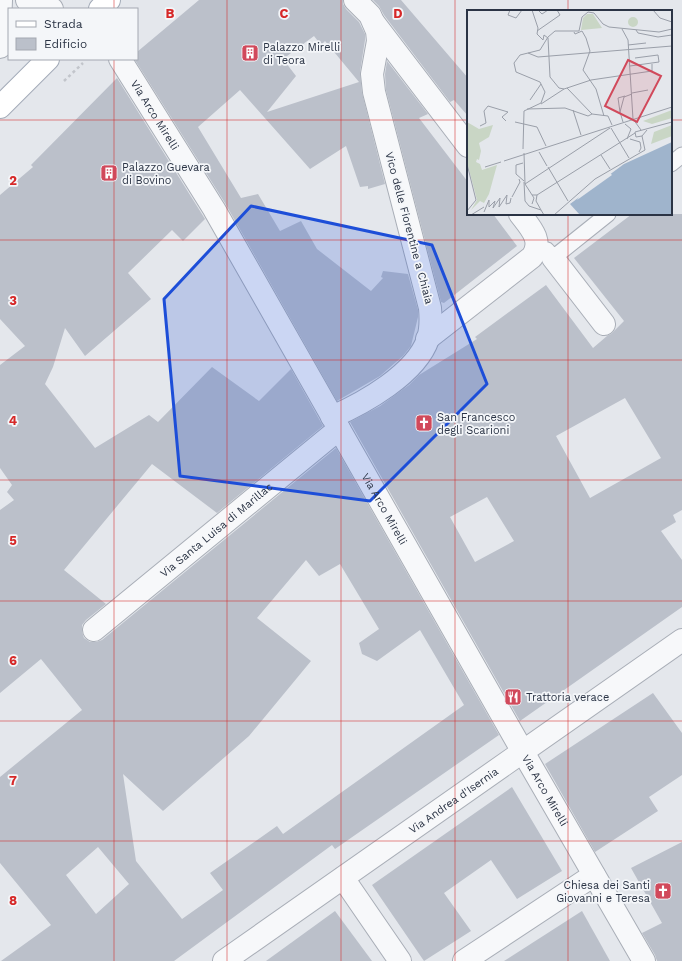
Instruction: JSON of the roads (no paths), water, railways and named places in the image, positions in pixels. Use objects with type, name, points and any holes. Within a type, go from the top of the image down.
[{"type":"main road","points":[[101,8],[109,0]]},
{"type":"main road","points":[[0,107],[32,68],[46,60]]},
{"type":"street","points":[[0,26],[1,0]]},
{"type":"street","name":"Vico delle Fiorentine a Chiaia","points":[[335,423],[390,384],[417,359],[428,339],[430,329],[430,308],[374,92],[372,74],[378,40],[374,23],[370,15],[355,0]]},
{"type":"street","points":[[374,23],[467,145]]},
{"type":"street","points":[[0,47],[8,40]]},
{"type":"street","name":"Via Arco Mirelli","points":[[121,60],[214,209],[523,752],[644,961]]},
{"type":"street","points":[[521,215],[537,239],[536,253],[543,258],[604,324]]},
{"type":"street","points":[[428,339],[543,258]]},
{"type":"street","name":"Via Santa Luisa di Marillac","points":[[94,630],[335,423]]},
{"type":"street","name":"Via Andrea d'Isernia","points":[[224,961],[682,640]]},
{"type":"street","points":[[464,961],[594,875]]},
{"type":"street","points":[[343,878],[400,961]]},
{"type":"lane","points":[[543,258],[607,215]]},
{"type":"place","name":"Palazzo Mirelli di Teora","points":[[250,53]]},
{"type":"place","name":"Palazzo Guevara di Bovino","points":[[109,173]]},
{"type":"place","name":"San Francesco degli Scarioni","points":[[424,423]]},
{"type":"place","name":"Trattoria verace","points":[[513,697]]},
{"type":"place","name":"Chiesa dei Santi Giovanni e Teresa","points":[[663,891]]}]
